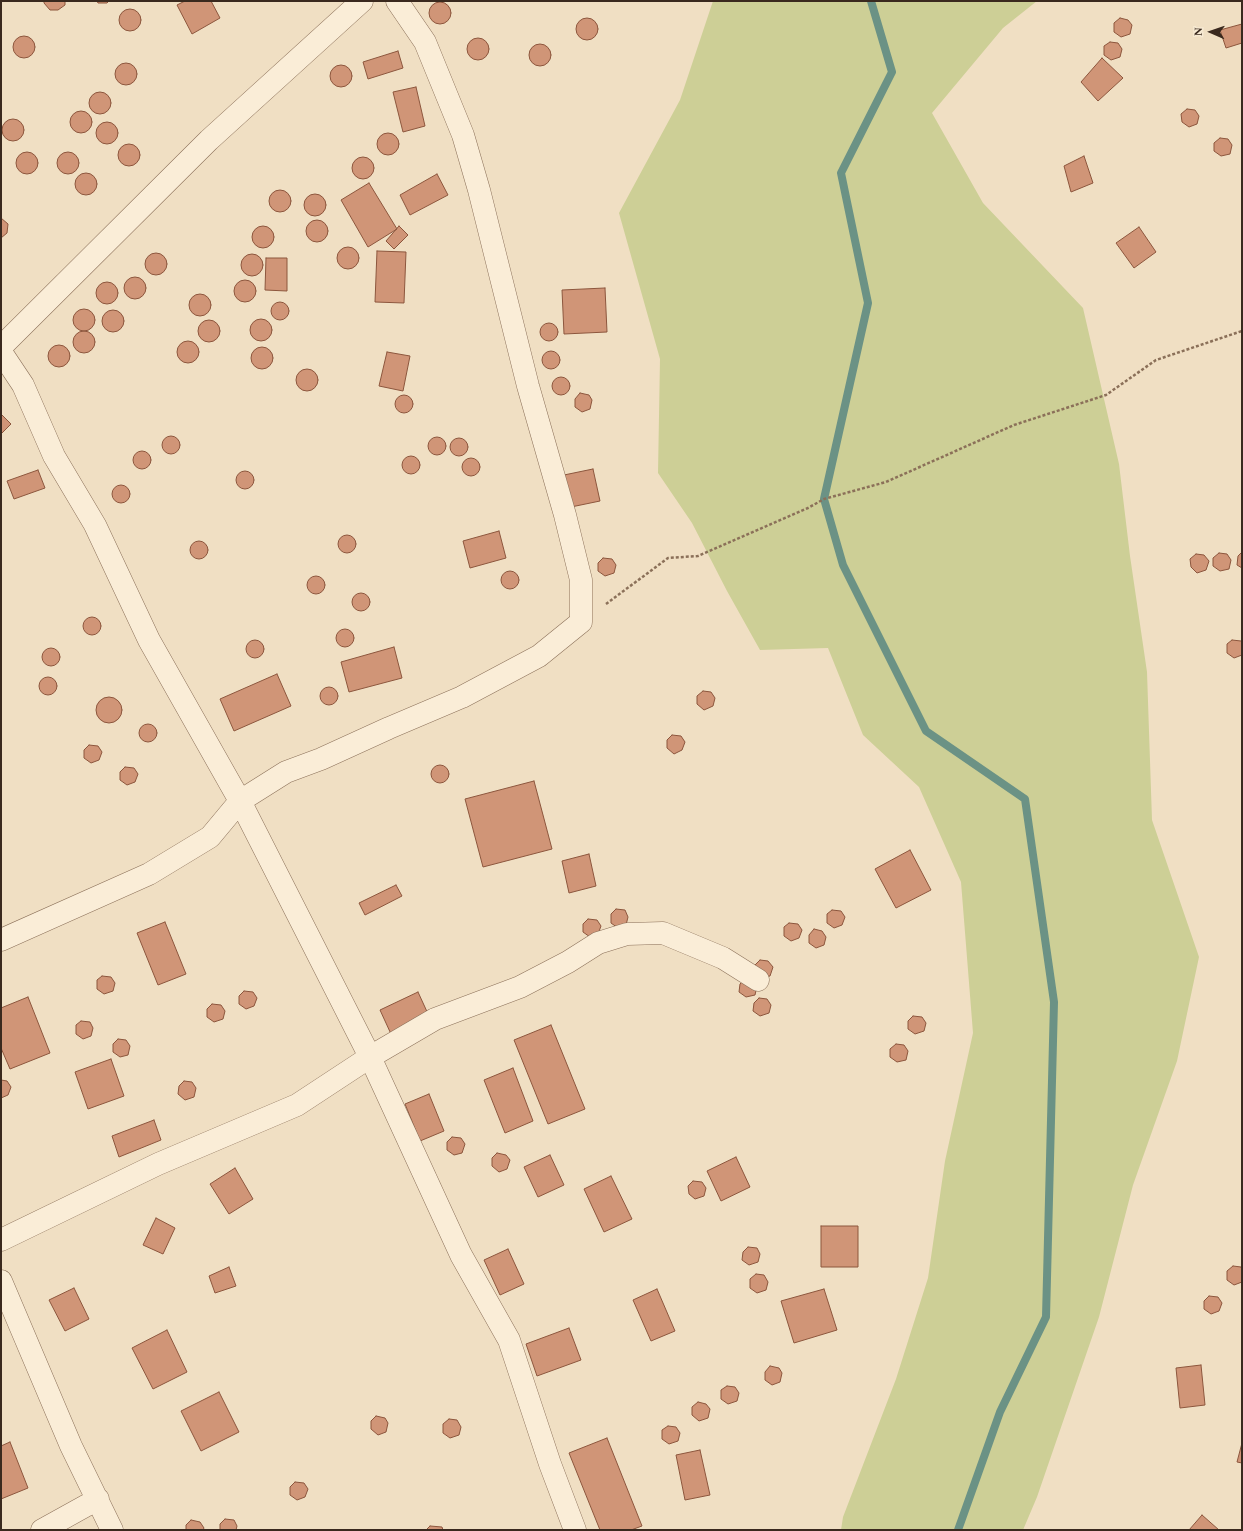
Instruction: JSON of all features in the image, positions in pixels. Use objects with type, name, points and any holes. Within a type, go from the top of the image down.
[{"type":"street","points":[[1,347],[209,140],[362,1]]},
{"type":"street","points":[[1,940],[149,874],[210,837],[240,800],[286,772],[321,759],[462,697],[538,656],[581,622],[581,580],[565,515],[528,386],[479,190],[463,135],[425,42],[397,1]]},
{"type":"street","points":[[1,352],[23,385],[54,456],[95,525],[149,640],[240,800],[370,1057],[462,1255],[509,1340],[550,1464],[576,1530]]},
{"type":"street","points":[[1,1240],[158,1164],[298,1105],[370,1057],[435,1019],[520,987],[568,962],[598,943],[627,934],[663,934],[724,958],[758,980]]},
{"type":"street","points":[[1,1281],[71,1446],[112,1530]]},
{"type":"street","points":[[42,1530],[98,1499]]},
{"type":"path","points":[[581,622],[668,558],[698,556],[808,508],[824,499],[886,482],[1014,425],[1106,395],[1156,360],[1242,331]]},
{"type":"green space","points":[[713,1],[1037,1],[1003,28],[932,113],[983,203],[1083,308],[1119,464],[1130,556],[1147,672],[1152,820],[1199,957],[1177,1061],[1133,1185],[1099,1317],[1037,1497],[1023,1530],[841,1530],[843,1517],[896,1379],[928,1278],[945,1161],[973,1033],[961,882],[919,787],[863,735],[828,648],[760,650],[727,591],[692,523],[658,473],[660,359],[619,213],[680,100]]},
{"type":"building","points":[[44,1],[65,1],[65,5],[58,10],[50,10]]},
{"type":"building","points":[[97,1],[109,1],[107,3],[98,3]]},
{"type":"building","points":[[185,1],[211,1],[220,18],[192,34],[177,5]]},
{"type":"building","points":[[440,2],[448,5],[451,13],[448,21],[440,24],[432,21],[429,13],[432,5]]},
{"type":"building","points":[[130,9],[138,12],[141,20],[138,28],[130,31],[122,28],[119,20],[122,12]]},
{"type":"building","points":[[587,18],[591,19],[597,25],[597,33],[591,39],[587,40],[583,39],[577,33],[576,29],[577,25],[583,19]]},
{"type":"building","points":[[1120,18],[1128,20],[1132,25],[1130,34],[1121,37],[1114,32],[1114,23]]},
{"type":"building","points":[[1242,24],[1242,43],[1226,48],[1220,30]]},
{"type":"building","points":[[24,36],[32,39],[35,47],[32,55],[24,58],[16,55],[13,47],[16,39]]},
{"type":"building","points":[[478,38],[486,41],[489,49],[486,57],[478,60],[470,57],[467,49],[470,41]]},
{"type":"building","points":[[1110,42],[1118,43],[1122,49],[1120,57],[1111,60],[1104,55],[1104,46]]},
{"type":"building","points":[[540,44],[548,47],[551,55],[548,63],[540,66],[532,63],[529,55],[532,47]]},
{"type":"building","points":[[398,51],[403,68],[368,79],[363,62]]},
{"type":"building","points":[[1102,58],[1123,78],[1098,101],[1081,82]]},
{"type":"building","points":[[126,63],[134,66],[137,74],[134,82],[126,85],[118,82],[115,74],[118,66]]},
{"type":"building","points":[[341,65],[349,68],[352,76],[349,84],[341,87],[333,84],[330,76],[333,68]]},
{"type":"building","points":[[416,87],[425,126],[403,132],[393,92]]},
{"type":"building","points":[[100,92],[108,95],[111,103],[108,111],[100,114],[92,111],[89,103],[92,95]]},
{"type":"building","points":[[1187,109],[1195,110],[1199,116],[1197,124],[1189,127],[1182,122],[1181,114]]},
{"type":"building","points":[[81,111],[89,114],[92,122],[89,130],[81,133],[73,130],[70,122],[73,114]]},
{"type":"building","points":[[13,119],[21,122],[24,130],[21,138],[13,141],[5,138],[2,130],[5,122]]},
{"type":"building","points":[[107,122],[115,125],[118,133],[115,141],[107,144],[99,141],[96,133],[99,125]]},
{"type":"building","points":[[388,133],[396,136],[399,144],[396,152],[388,155],[380,152],[377,144],[380,136]]},
{"type":"building","points":[[1220,138],[1228,139],[1232,145],[1230,154],[1221,156],[1214,151],[1214,143]]},
{"type":"building","points":[[129,144],[137,147],[140,155],[137,163],[129,166],[121,163],[118,155],[121,147]]},
{"type":"building","points":[[27,152],[35,155],[38,163],[35,171],[27,174],[19,171],[16,163],[19,155]]},
{"type":"building","points":[[68,152],[76,155],[79,163],[76,171],[68,174],[60,171],[57,163],[60,155]]},
{"type":"building","points":[[1084,156],[1093,183],[1071,192],[1064,166]]},
{"type":"building","points":[[363,157],[371,160],[374,168],[371,176],[363,179],[355,176],[352,168],[355,160]]},
{"type":"building","points":[[86,173],[94,176],[97,184],[94,192],[86,195],[78,192],[75,184],[78,176]]},
{"type":"building","points":[[437,174],[448,195],[410,215],[400,195]]},
{"type":"building","points":[[369,183],[397,229],[368,247],[341,200]]},
{"type":"building","points":[[280,190],[288,193],[291,201],[288,209],[280,212],[272,209],[269,201],[272,193]]},
{"type":"building","points":[[315,194],[323,197],[326,205],[323,213],[315,216],[307,213],[304,205],[307,197]]},
{"type":"building","points":[[1,218],[8,224],[7,233],[1,238]]},
{"type":"building","points":[[317,220],[325,223],[328,231],[325,239],[317,242],[309,239],[306,231],[309,223]]},
{"type":"building","points":[[263,226],[271,229],[274,237],[271,245],[263,248],[255,245],[252,237],[255,229]]},
{"type":"building","points":[[399,226],[408,235],[394,249],[386,241]]},
{"type":"building","points":[[1139,227],[1156,252],[1134,268],[1116,243]]},
{"type":"building","points":[[348,247],[356,250],[359,258],[356,266],[348,269],[340,266],[337,258],[340,250]]},
{"type":"building","points":[[377,251],[406,252],[404,303],[375,302]]},
{"type":"building","points":[[156,253],[164,256],[167,264],[164,272],[156,275],[148,272],[145,264],[148,256]]},
{"type":"building","points":[[252,254],[260,257],[263,265],[260,273],[252,276],[244,273],[241,265],[244,257]]},
{"type":"building","points":[[266,258],[287,258],[287,291],[265,290]]},
{"type":"building","points":[[135,277],[143,280],[146,288],[143,296],[135,299],[127,296],[124,288],[127,280]]},
{"type":"building","points":[[245,280],[253,283],[256,291],[253,299],[245,302],[237,299],[234,291],[237,283]]},
{"type":"building","points":[[107,282],[115,285],[118,293],[115,301],[107,304],[99,301],[96,293],[99,285]]},
{"type":"building","points":[[605,288],[607,332],[564,334],[562,290]]},
{"type":"building","points":[[200,294],[208,297],[211,305],[208,313],[200,316],[192,313],[189,305],[192,297]]},
{"type":"building","points":[[280,302],[286,305],[289,311],[286,317],[280,320],[274,317],[271,311],[274,305]]},
{"type":"building","points":[[84,309],[92,312],[95,320],[92,328],[84,331],[76,328],[73,320],[76,312]]},
{"type":"building","points":[[113,310],[121,313],[124,321],[121,329],[113,332],[105,329],[102,321],[105,313]]},
{"type":"building","points":[[261,319],[269,322],[272,330],[269,338],[261,341],[253,338],[250,330],[253,322]]},
{"type":"building","points":[[209,320],[213,321],[219,327],[219,335],[213,341],[209,342],[205,341],[199,335],[198,331],[199,327],[205,321]]},
{"type":"building","points":[[549,323],[555,326],[558,332],[555,338],[549,341],[543,338],[540,332],[543,326]]},
{"type":"building","points":[[84,331],[92,334],[95,342],[92,350],[84,353],[76,350],[73,342],[76,334]]},
{"type":"building","points":[[188,341],[196,344],[199,352],[196,360],[188,363],[180,360],[177,352],[180,344]]},
{"type":"building","points":[[59,345],[67,348],[70,356],[67,364],[59,367],[51,364],[48,356],[51,348]]},
{"type":"building","points":[[262,347],[270,350],[273,358],[270,366],[262,369],[254,366],[251,358],[254,350]]},
{"type":"building","points":[[551,351],[557,354],[560,360],[557,366],[551,369],[545,366],[542,360],[545,354]]},
{"type":"building","points":[[387,352],[410,356],[403,391],[379,386]]},
{"type":"building","points":[[307,369],[315,372],[318,380],[315,388],[307,391],[299,388],[296,380],[299,372]]},
{"type":"building","points":[[561,377],[567,380],[570,386],[567,392],[561,395],[555,392],[552,386],[555,380]]},
{"type":"building","points":[[580,393],[589,395],[592,400],[590,409],[582,412],[575,407],[575,399]]},
{"type":"building","points":[[404,395],[410,398],[413,404],[410,410],[404,413],[398,410],[395,404],[398,398]]},
{"type":"building","points":[[1,414],[11,424],[1,434]]},
{"type":"building","points":[[171,436],[177,439],[180,445],[177,451],[171,454],[165,451],[162,445],[165,439]]},
{"type":"building","points":[[437,437],[443,440],[446,446],[443,452],[437,455],[431,452],[428,446],[431,440]]},
{"type":"building","points":[[459,438],[465,441],[468,447],[465,453],[459,456],[453,453],[450,447],[453,441]]},
{"type":"building","points":[[142,451],[148,454],[151,460],[148,466],[142,469],[136,466],[133,460],[136,454]]},
{"type":"building","points":[[411,456],[417,459],[420,465],[417,471],[411,474],[405,471],[402,465],[405,459]]},
{"type":"building","points":[[471,458],[477,461],[480,467],[477,473],[471,476],[465,473],[462,467],[465,461]]},
{"type":"building","points":[[593,469],[600,501],[571,507],[564,475]]},
{"type":"building","points":[[38,470],[45,488],[14,499],[7,481]]},
{"type":"building","points":[[245,471],[251,474],[254,480],[251,486],[245,489],[239,486],[236,480],[239,474]]},
{"type":"building","points":[[121,485],[127,488],[130,494],[127,500],[121,503],[115,500],[112,494],[115,488]]},
{"type":"building","points":[[499,531],[506,558],[470,568],[463,541]]},
{"type":"building","points":[[347,535],[353,538],[356,544],[353,550],[347,553],[341,550],[338,544],[341,538]]},
{"type":"building","points":[[199,541],[205,544],[208,550],[205,556],[199,559],[193,556],[190,550],[193,544]]},
{"type":"building","points":[[1242,552],[1242,568],[1237,565],[1238,556]]},
{"type":"building","points":[[1219,553],[1227,554],[1231,560],[1229,569],[1220,571],[1213,566],[1213,558]]},
{"type":"building","points":[[1196,554],[1204,555],[1209,561],[1206,570],[1197,573],[1191,567],[1190,559]]},
{"type":"building","points":[[603,558],[612,559],[616,565],[614,573],[605,576],[598,571],[598,563]]},
{"type":"building","points":[[510,571],[516,574],[519,580],[516,586],[510,589],[504,586],[501,580],[504,574]]},
{"type":"building","points":[[316,576],[322,579],[325,585],[322,591],[316,594],[310,591],[307,585],[310,579]]},
{"type":"building","points":[[361,593],[367,596],[370,602],[367,608],[361,611],[355,608],[352,602],[355,596]]},
{"type":"building","points":[[92,617],[98,620],[101,626],[98,632],[92,635],[86,632],[83,626],[86,620]]},
{"type":"building","points":[[345,629],[351,632],[354,638],[351,644],[345,647],[339,644],[336,638],[339,632]]},
{"type":"building","points":[[255,640],[259,641],[263,645],[263,653],[259,657],[255,658],[251,657],[247,653],[246,649],[247,645],[251,641]]},
{"type":"building","points":[[1232,640],[1242,642],[1242,655],[1234,658],[1227,653],[1227,644]]},
{"type":"building","points":[[394,647],[402,678],[349,692],[341,662]]},
{"type":"building","points":[[51,648],[57,651],[60,657],[57,663],[51,666],[45,663],[42,657],[45,651]]},
{"type":"building","points":[[277,674],[291,706],[234,731],[220,699]]},
{"type":"building","points":[[48,677],[54,680],[57,686],[54,692],[48,695],[42,692],[39,686],[42,680]]},
{"type":"building","points":[[329,687],[335,690],[338,696],[335,702],[329,705],[323,702],[320,696],[323,690]]},
{"type":"building","points":[[703,691],[711,692],[715,698],[713,706],[704,710],[697,704],[697,696]]},
{"type":"building","points":[[109,697],[118,701],[122,710],[118,719],[109,723],[100,719],[96,710],[100,701]]},
{"type":"building","points":[[148,724],[154,727],[157,733],[154,739],[148,742],[142,739],[139,733],[142,727]]},
{"type":"building","points":[[672,735],[681,736],[685,742],[682,750],[674,754],[667,748],[667,740]]},
{"type":"building","points":[[89,745],[98,746],[102,752],[99,760],[91,763],[84,758],[84,750]]},
{"type":"building","points":[[440,765],[444,766],[448,770],[448,778],[444,782],[440,783],[436,782],[432,778],[431,774],[432,770],[436,766]]},
{"type":"building","points":[[125,767],[134,768],[138,774],[135,782],[127,785],[120,780],[120,772]]},
{"type":"building","points":[[534,781],[552,849],[483,867],[465,799]]},
{"type":"building","points":[[910,850],[931,890],[896,908],[875,869]]},
{"type":"building","points":[[589,854],[596,886],[569,893],[562,861]]},
{"type":"building","points":[[396,885],[402,896],[365,915],[359,903]]},
{"type":"building","points":[[616,909],[625,910],[628,917],[626,925],[618,928],[611,923],[611,914]]},
{"type":"building","points":[[832,910],[841,911],[845,917],[842,925],[834,928],[827,923],[827,914]]},
{"type":"building","points":[[588,919],[597,920],[601,926],[598,934],[590,937],[583,932],[583,924]]},
{"type":"building","points":[[165,922],[186,974],[158,985],[137,933]]},
{"type":"building","points":[[789,923],[798,924],[802,930],[799,938],[791,941],[784,936],[784,927]]},
{"type":"building","points":[[814,929],[822,931],[826,937],[824,945],[816,948],[809,943],[809,935]]},
{"type":"building","points":[[760,960],[768,961],[773,967],[770,976],[762,978],[755,973],[755,965]]},
{"type":"building","points":[[102,976],[111,977],[115,983],[113,991],[104,994],[97,989],[97,980]]},
{"type":"building","points":[[745,979],[757,986],[755,995],[746,997],[739,992],[740,984]]},
{"type":"building","points":[[244,991],[253,992],[257,998],[254,1006],[246,1009],[239,1004],[239,996]]},
{"type":"building","points":[[418,992],[429,1016],[391,1034],[380,1010]]},
{"type":"building","points":[[28,997],[50,1053],[10,1069],[1,1048],[1,1008]]},
{"type":"building","points":[[759,998],[767,999],[771,1005],[769,1013],[760,1016],[753,1011],[754,1003]]},
{"type":"building","points":[[212,1004],[221,1005],[225,1011],[223,1019],[214,1022],[207,1017],[207,1009]]},
{"type":"building","points":[[913,1016],[922,1017],[926,1023],[924,1031],[915,1034],[908,1029],[908,1021]]},
{"type":"building","points":[[81,1021],[90,1022],[93,1028],[91,1036],[83,1039],[76,1034],[76,1025]]},
{"type":"building","points":[[551,1025],[585,1109],[548,1124],[514,1040]]},
{"type":"building","points":[[118,1039],[126,1040],[130,1046],[128,1055],[120,1057],[113,1052],[113,1044]]},
{"type":"building","points":[[896,1044],[904,1045],[908,1051],[906,1060],[897,1062],[890,1057],[890,1049]]},
{"type":"building","points":[[111,1059],[124,1096],[88,1109],[75,1072]]},
{"type":"building","points":[[513,1068],[533,1121],[505,1133],[484,1080]]},
{"type":"building","points":[[1,1080],[7,1081],[11,1087],[8,1095],[1,1098]]},
{"type":"building","points":[[184,1081],[192,1082],[196,1088],[194,1097],[185,1100],[178,1094],[179,1086]]},
{"type":"building","points":[[429,1094],[444,1131],[420,1141],[405,1104]]},
{"type":"building","points":[[154,1120],[161,1140],[119,1157],[112,1136]]},
{"type":"building","points":[[452,1137],[461,1138],[465,1144],[462,1153],[454,1155],[447,1150],[447,1142]]},
{"type":"building","points":[[497,1153],[506,1155],[510,1160],[507,1169],[499,1172],[492,1166],[492,1158]]},
{"type":"building","points":[[550,1155],[564,1185],[538,1197],[524,1167]]},
{"type":"building","points":[[736,1157],[750,1187],[721,1201],[707,1171]]},
{"type":"building","points":[[235,1168],[253,1199],[229,1214],[210,1184]]},
{"type":"building","points":[[611,1176],[632,1219],[604,1232],[584,1189]]},
{"type":"building","points":[[693,1181],[702,1182],[706,1188],[704,1196],[695,1199],[689,1194],[688,1186]]},
{"type":"building","points":[[156,1218],[175,1228],[163,1254],[143,1245]]},
{"type":"building","points":[[821,1226],[858,1226],[858,1267],[821,1267]]},
{"type":"building","points":[[748,1247],[757,1248],[760,1254],[758,1262],[749,1265],[742,1260],[743,1252]]},
{"type":"building","points":[[508,1249],[524,1284],[500,1295],[484,1260]]},
{"type":"building","points":[[1233,1266],[1241,1267],[1242,1269],[1242,1282],[1234,1285],[1227,1280],[1227,1271]]},
{"type":"building","points":[[229,1267],[236,1286],[215,1293],[209,1276]]},
{"type":"building","points":[[756,1274],[764,1275],[768,1282],[766,1290],[757,1293],[750,1288],[750,1279]]},
{"type":"building","points":[[74,1288],[89,1319],[65,1331],[49,1300]]},
{"type":"building","points":[[657,1289],[675,1331],[651,1341],[633,1300]]},
{"type":"building","points":[[824,1289],[837,1330],[794,1343],[781,1301]]},
{"type":"building","points":[[1209,1296],[1218,1297],[1222,1303],[1219,1311],[1211,1314],[1204,1309],[1204,1301]]},
{"type":"building","points":[[569,1328],[581,1360],[537,1376],[526,1344]]},
{"type":"building","points":[[167,1330],[187,1372],[153,1389],[132,1348]]},
{"type":"building","points":[[1201,1365],[1205,1405],[1180,1408],[1176,1368]]},
{"type":"building","points":[[770,1366],[779,1368],[782,1373],[780,1382],[772,1385],[765,1380],[765,1372]]},
{"type":"building","points":[[727,1386],[735,1387],[739,1393],[737,1401],[728,1404],[721,1399],[721,1390]]},
{"type":"building","points":[[219,1392],[239,1432],[201,1451],[181,1411]]},
{"type":"building","points":[[698,1402],[706,1404],[710,1409],[708,1418],[699,1421],[692,1415],[692,1407]]},
{"type":"building","points":[[376,1416],[385,1418],[388,1423],[386,1432],[378,1435],[371,1429],[371,1421]]},
{"type":"building","points":[[449,1419],[457,1420],[461,1427],[459,1435],[450,1438],[443,1433],[443,1424]]},
{"type":"building","points":[[668,1426],[676,1427],[680,1433],[678,1441],[669,1444],[662,1439],[662,1430]]},
{"type":"building","points":[[607,1438],[642,1526],[631,1530],[600,1530],[569,1453]]},
{"type":"building","points":[[10,1442],[28,1488],[1,1499],[1,1446]]},
{"type":"building","points":[[1242,1443],[1242,1463],[1237,1462]]},
{"type":"building","points":[[700,1450],[710,1495],[685,1500],[676,1455]]},
{"type":"building","points":[[295,1482],[304,1483],[308,1489],[305,1497],[297,1500],[290,1495],[290,1487]]},
{"type":"building","points":[[1202,1515],[1219,1530],[1189,1530]]},
{"type":"building","points":[[225,1519],[234,1520],[237,1526],[236,1530],[220,1530],[220,1524]]},
{"type":"building","points":[[191,1520],[200,1522],[204,1528],[203,1530],[186,1530],[186,1525]]},
{"type":"building","points":[[430,1526],[442,1527],[443,1530],[426,1530]]},
{"type":"waterway","points":[[871,1],[892,72],[841,173],[868,303],[824,499],[843,565],[926,731],[1025,799],[1054,1002],[1046,1317],[1000,1412],[958,1530]]}]
